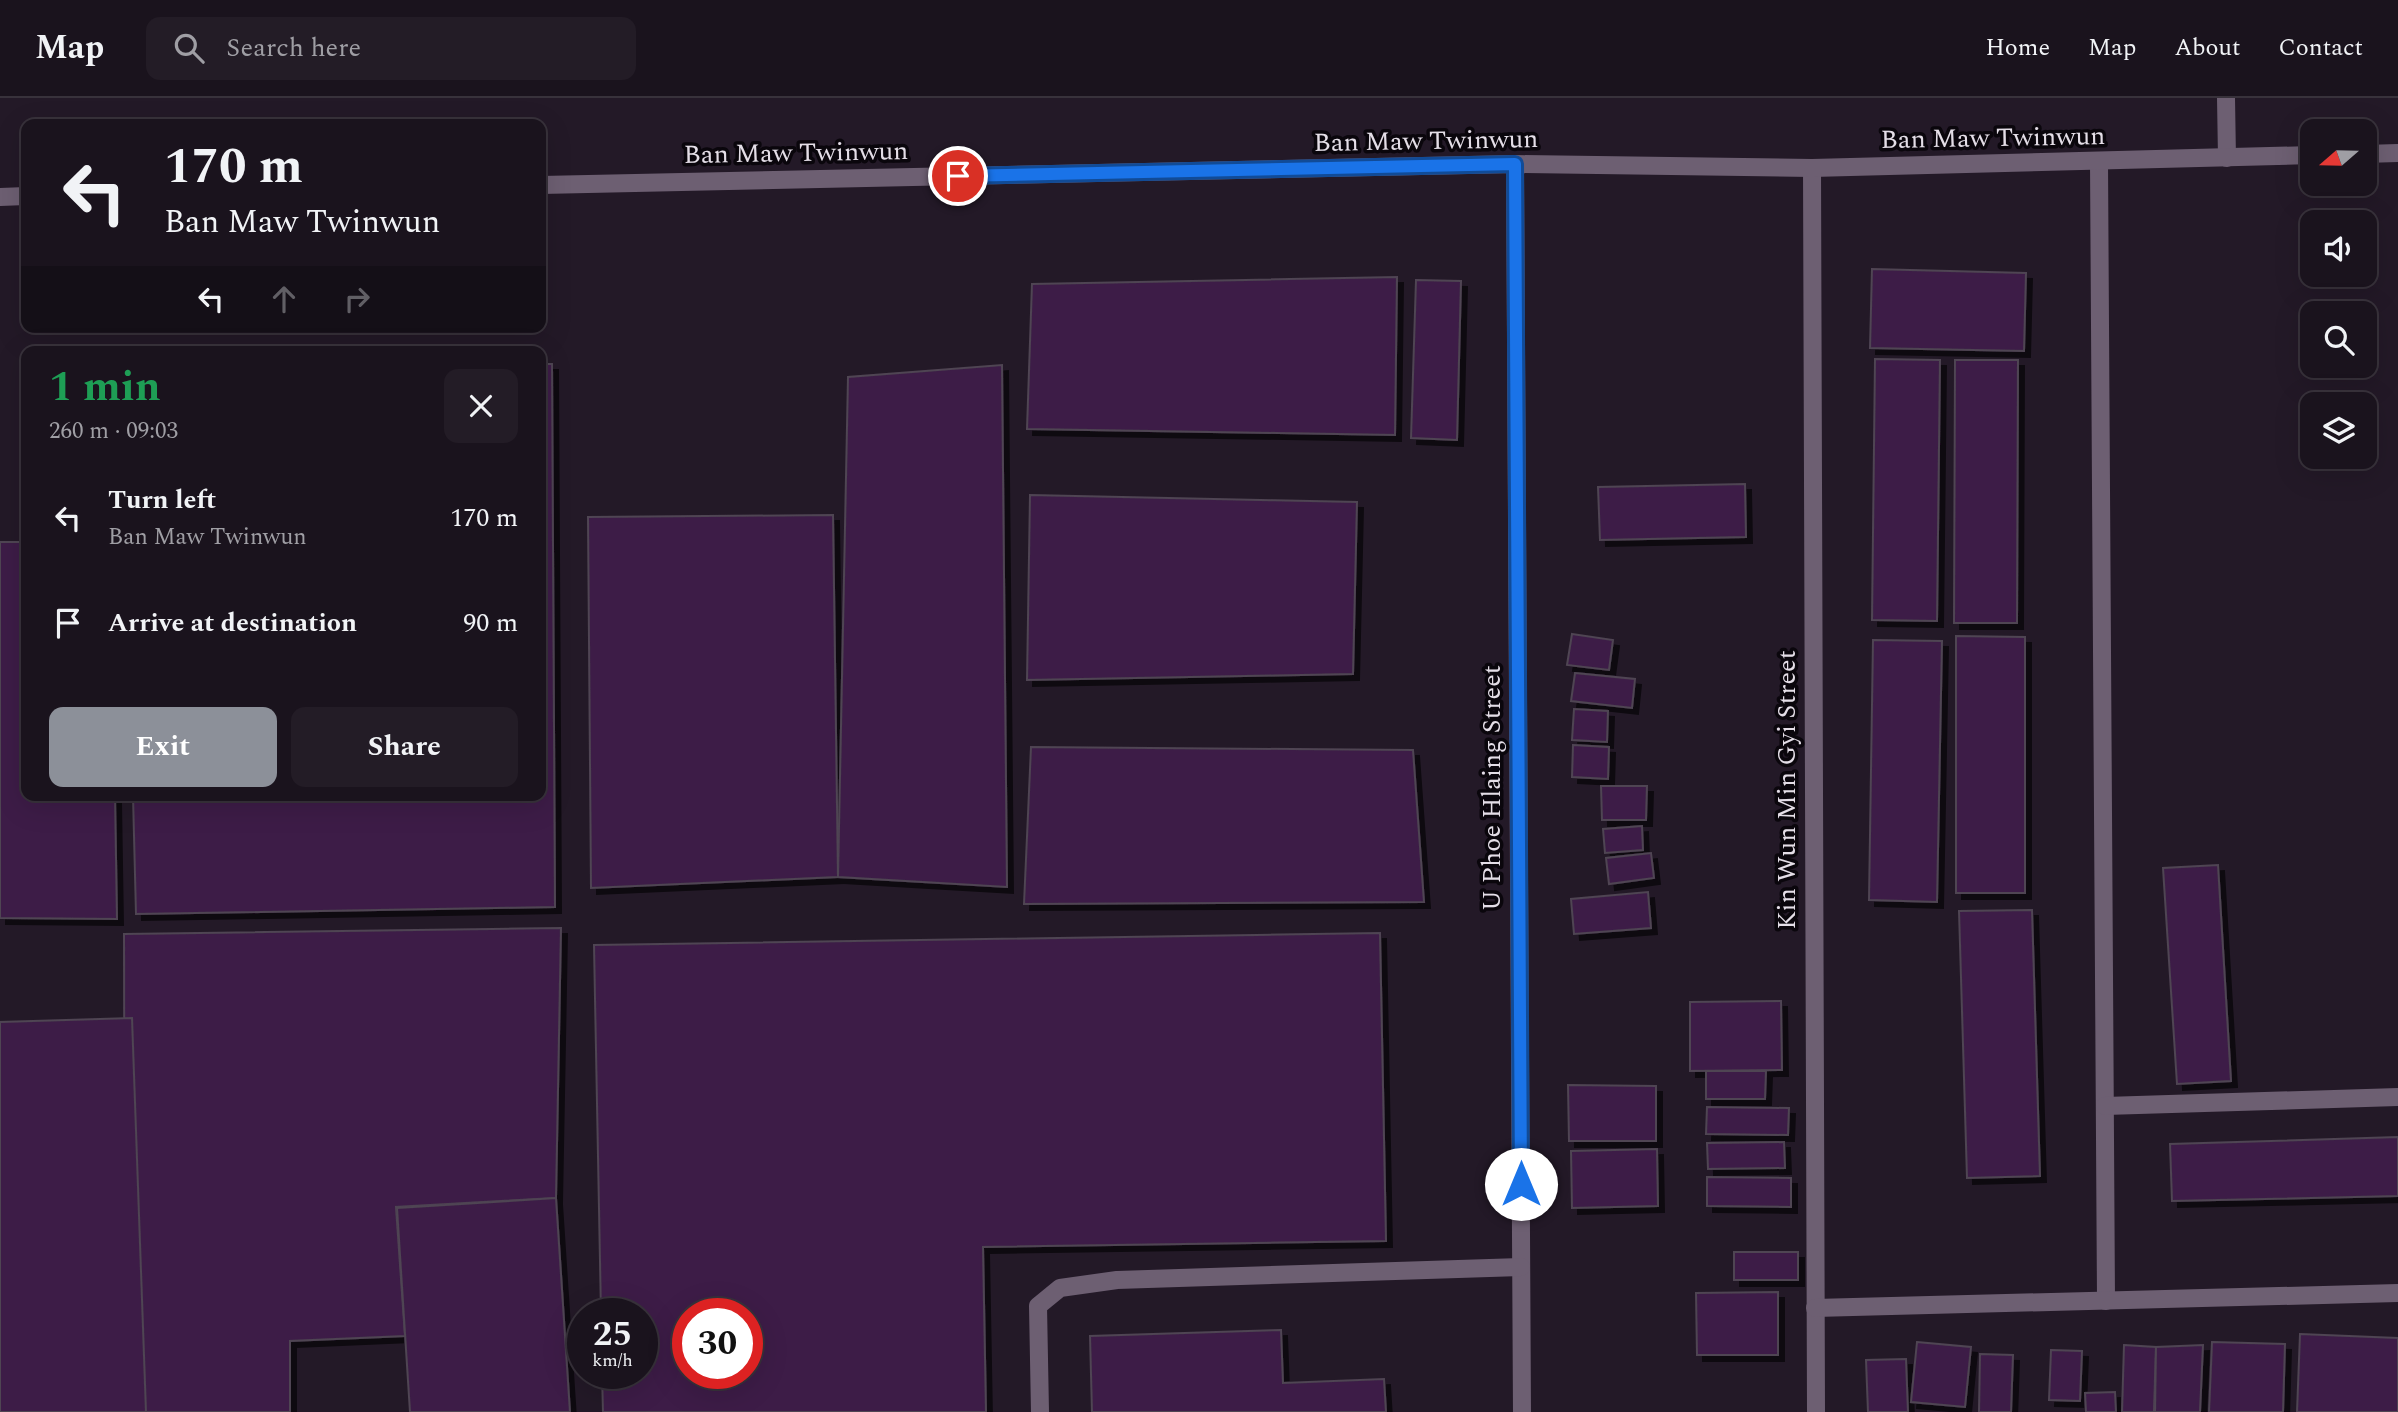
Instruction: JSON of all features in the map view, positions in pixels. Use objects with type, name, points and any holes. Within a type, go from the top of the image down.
[{"type":"street","points":[[2226,98],[2227,158]]},
{"type":"street","points":[[2377,154],[2398,153]]},
{"type":"street","name":"Ban Maw Twinwun","points":[[546,185],[1515,164],[1812,168],[2300,155]]},
{"type":"street","points":[[2099,162],[2106,1301]]},
{"type":"street","name":"U Phoe Hlaing Street","points":[[1515,164],[1522,1412]]},
{"type":"street","name":"Kin Wun Min Gyi Street","points":[[1812,168],[1816,1412]]},
{"type":"street","points":[[0,197],[21,196]]},
{"type":"street","points":[[2105,1106],[2398,1097]]},
{"type":"street","points":[[1040,1412],[1038,1307],[1060,1288],[1117,1280],[1521,1267]]},
{"type":"street","points":[[1815,1308],[2398,1293]]},
{"type":"building","points":[[1872,269],[2026,273],[2024,351],[1870,348]]},
{"type":"building","points":[[1397,277],[1395,435],[1027,429],[1032,284]]},
{"type":"building","points":[[1416,280],[1461,281],[1457,440],[1411,438]]},
{"type":"building","points":[[1875,359],[1940,360],[1937,621],[1872,620]]},
{"type":"building","points":[[1955,360],[2018,360],[2017,623],[1954,623]]},
{"type":"building","points":[[546,364],[552,364],[555,907],[136,914],[133,801],[546,801]]},
{"type":"building","points":[[1002,365],[1007,887],[838,877],[848,377]]},
{"type":"building","points":[[1745,484],[1746,537],[1600,540],[1598,487]]},
{"type":"building","points":[[1030,495],[1357,502],[1353,674],[1027,680]]},
{"type":"building","points":[[833,515],[838,877],[591,888],[588,517]]},
{"type":"building","points":[[0,542],[21,542],[21,801],[115,801],[117,919],[0,918]]},
{"type":"building","points":[[1572,634],[1613,640],[1609,670],[1567,665]]},
{"type":"building","points":[[1956,636],[2025,637],[2025,893],[1956,893]]},
{"type":"building","points":[[1873,640],[1942,641],[1937,902],[1869,900]]},
{"type":"building","points":[[1575,673],[1635,679],[1632,708],[1571,701]]},
{"type":"building","points":[[1574,709],[1608,711],[1607,742],[1572,740]]},
{"type":"building","points":[[1573,745],[1609,747],[1608,779],[1572,777]]},
{"type":"building","points":[[1031,747],[1413,750],[1424,902],[1024,904]]},
{"type":"building","points":[[1601,786],[1647,786],[1646,820],[1602,820]]},
{"type":"building","points":[[1642,826],[1643,850],[1605,853],[1603,829]]},
{"type":"building","points":[[1651,853],[1654,878],[1609,884],[1606,858]]},
{"type":"building","points":[[2218,865],[2231,1081],[2177,1084],[2163,868]]},
{"type":"building","points":[[1648,892],[1651,928],[1574,934],[1571,899]]},
{"type":"building","points":[[2032,910],[2040,1176],[1967,1178],[1959,911]]},
{"type":"building","points":[[561,928],[556,1198],[396,1207],[405,1336],[290,1341],[290,1412],[125,1412],[124,934]]},
{"type":"building","points":[[1380,933],[1386,1241],[983,1247],[986,1412],[603,1412],[602,1389],[658,1389],[658,1298],[601,1298],[594,945]]},
{"type":"building","points":[[1781,1001],[1782,1070],[1690,1071],[1690,1002]]},
{"type":"building","points":[[132,1018],[146,1412],[0,1412],[0,1022]]},
{"type":"building","points":[[1706,1071],[1766,1071],[1765,1099],[1706,1099]]},
{"type":"building","points":[[1568,1085],[1656,1086],[1656,1141],[1569,1141]]},
{"type":"building","points":[[1707,1107],[1789,1108],[1788,1135],[1706,1134]]},
{"type":"building","points":[[2398,1137],[2398,1196],[2172,1201],[2170,1144]]},
{"type":"building","points":[[1784,1142],[1785,1168],[1708,1169],[1707,1143]]},
{"type":"building","points":[[1657,1149],[1658,1206],[1572,1208],[1571,1151]]},
{"type":"building","points":[[1707,1177],[1791,1178],[1791,1207],[1707,1206]]},
{"type":"building","points":[[556,1198],[570,1412],[410,1412],[397,1208]]},
{"type":"building","points":[[1734,1252],[1798,1252],[1798,1280],[1734,1280]]},
{"type":"building","points":[[1778,1292],[1778,1355],[1697,1355],[1696,1293]]},
{"type":"building","points":[[1281,1330],[1283,1383],[1384,1379],[1386,1412],[1092,1412],[1090,1336]]},
{"type":"building","points":[[2300,1334],[2398,1338],[2398,1412],[2297,1412]]},
{"type":"building","points":[[1917,1342],[1971,1347],[1965,1407],[1911,1402]]},
{"type":"building","points":[[2212,1342],[2285,1344],[2283,1412],[2209,1412]]},
{"type":"building","points":[[2124,1345],[2156,1347],[2154,1412],[2122,1412]]},
{"type":"building","points":[[2203,1345],[2200,1412],[2155,1412],[2156,1347]]},
{"type":"building","points":[[2051,1350],[2082,1351],[2080,1401],[2049,1400]]},
{"type":"building","points":[[1980,1354],[2013,1355],[2011,1412],[1979,1412]]},
{"type":"building","points":[[1906,1359],[1908,1412],[1868,1412],[1866,1360]]},
{"type":"building","points":[[2115,1392],[2116,1412],[2086,1412],[2085,1393]]},
{"type":"route","points":[[958,176],[1515,164],[1521,1184]]}]
